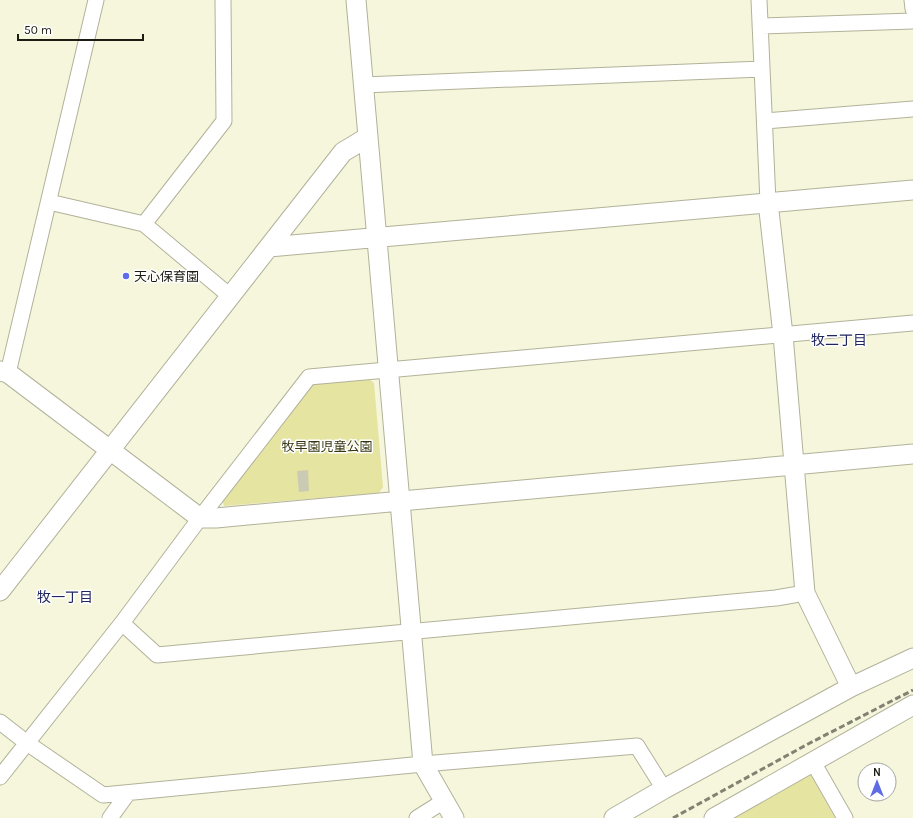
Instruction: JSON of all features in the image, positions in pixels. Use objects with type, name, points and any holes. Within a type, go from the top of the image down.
[{"type":"street","points":[[96,0],[49,202],[4,372],[200,518],[216,518],[400,502],[913,454]]},
{"type":"street","points":[[144,224],[224,121],[223,0]]},
{"type":"street","points":[[356,0],[423,764],[454,818]]},
{"type":"street","points":[[759,0],[768,202],[783,335],[805,593],[852,687]]},
{"type":"street","points":[[912,0],[913,9]]},
{"type":"street","points":[[760,26],[913,21]]},
{"type":"street","points":[[363,85],[762,70]]},
{"type":"street","points":[[765,121],[913,109]]},
{"type":"street","points":[[0,591],[343,152],[368,137]]},
{"type":"street","points":[[269,247],[913,190]]},
{"type":"street","points":[[49,202],[144,224],[230,296]]},
{"type":"street","points":[[0,777],[122,623],[200,518],[309,377],[913,323]]},
{"type":"street","points":[[122,623],[157,655],[776,598],[805,593]]},
{"type":"street","points":[[614,818],[664,789],[852,687],[913,658]]},
{"type":"street","points":[[714,818],[913,705]]},
{"type":"street","points":[[0,722],[27,743],[103,795],[423,764],[637,746],[664,789]]},
{"type":"street","points":[[812,762],[845,818]]},
{"type":"street","points":[[116,815],[128,793]]},
{"type":"street","points":[[417,818],[444,801]]},
{"type":"green space","name":"牧早園児童公園","points":[[369,379],[374,383],[383,487],[379,493],[224,506],[222,499],[306,389],[315,383]]},
{"type":"green space","points":[[808,770],[835,818],[724,818]]},
{"type":"building","points":[[308,470],[309,491],[299,492],[297,471]]},
{"type":"railway","points":[[673,818],[808,744],[913,690]]},
{"type":"place","name":"天心保育園","points":[[126,276]]},
{"type":"district","name":"牧二丁目","points":[[839,340]]},
{"type":"district","name":"牧一丁目","points":[[65,597]]}]
